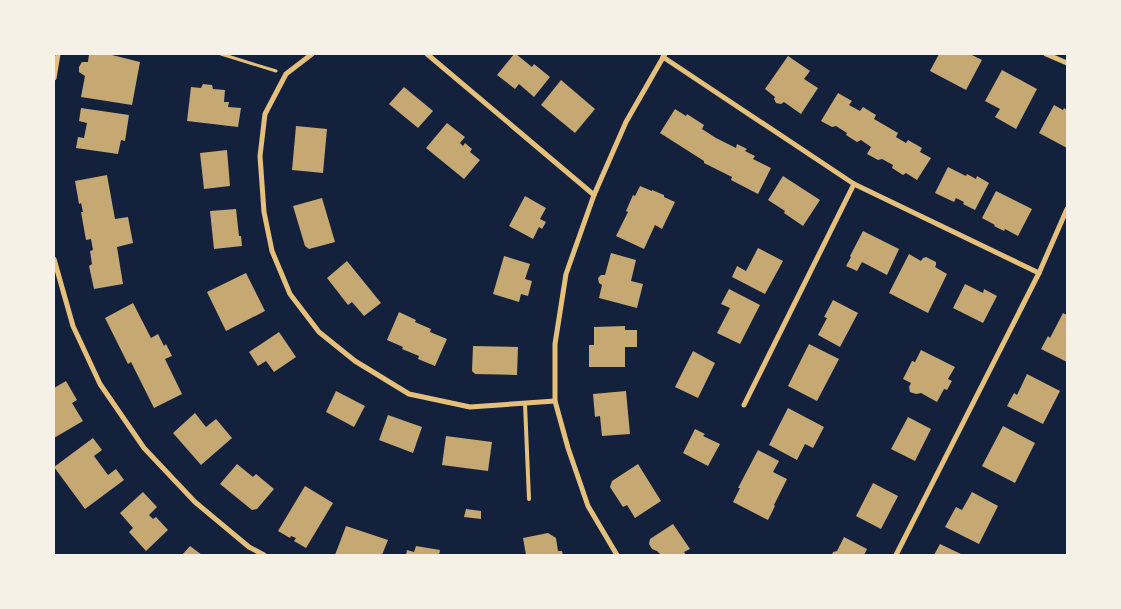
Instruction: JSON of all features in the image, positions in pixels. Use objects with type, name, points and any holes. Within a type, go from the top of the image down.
[{"type":"street","points":[[54,78],[58,54]]},
{"type":"street","points":[[312,54],[286,74],[265,114],[260,156],[264,212],[272,251],[290,294],[319,332],[354,361],[409,394],[470,407],[555,402]]},
{"type":"street","points":[[427,54],[594,195]]},
{"type":"street","points":[[1046,54],[1067,63]]},
{"type":"street","points":[[617,555],[588,506],[568,448],[555,402],[555,344],[566,274],[594,195],[626,122],[664,55],[854,184],[1039,273]]},
{"type":"street","points":[[744,405],[854,184]]},
{"type":"street","points":[[896,555],[1039,273],[1067,209]]},
{"type":"street","points":[[54,259],[73,326],[100,384],[144,448],[196,502],[250,547],[264,555]]},
{"type":"lane","points":[[525,404],[529,498]]},
{"type":"path","points":[[222,54],[286,74]]},
{"type":"building","points":[[89,54],[108,54],[140,62],[132,105],[81,97],[85,76],[79,72],[79,67],[82,62],[88,62]]},
{"type":"building","points":[[514,54],[532,67],[534,64],[550,77],[534,97],[519,84],[515,89],[497,75]]},
{"type":"building","points":[[939,54],[970,54],[982,60],[966,90],[930,71]]},
{"type":"building","points":[[788,56],[810,71],[804,79],[818,88],[801,114],[784,102],[781,104],[776,103],[775,97],[765,89]]},
{"type":"building","points":[[1002,70],[1037,89],[1016,129],[995,117],[1000,109],[985,101]]},
{"type":"building","points":[[561,80],[595,109],[575,133],[541,105]]},
{"type":"building","points":[[203,84],[212,85],[213,89],[225,90],[224,102],[229,102],[228,107],[241,108],[238,127],[187,121],[191,87],[201,88]]},
{"type":"building","points":[[404,87],[433,111],[418,128],[389,104]]},
{"type":"building","points":[[838,93],[852,101],[849,105],[860,111],[863,107],[876,115],[874,119],[898,133],[896,137],[906,143],[908,140],[922,148],[920,152],[931,158],[917,180],[906,173],[903,175],[892,168],[893,165],[882,159],[878,160],[867,154],[871,147],[861,140],[857,142],[836,126],[832,127],[821,121]]},
{"type":"building","points":[[1054,105],[1067,110],[1067,148],[1039,133]]},
{"type":"building","points":[[81,108],[129,115],[125,141],[121,140],[118,154],[76,148],[78,137],[84,138],[87,123],[79,121]]},
{"type":"building","points":[[675,109],[704,125],[702,129],[716,138],[736,148],[737,144],[747,149],[745,151],[755,156],[753,159],[771,168],[758,194],[731,180],[732,177],[704,163],[704,161],[660,133]]},
{"type":"building","points":[[447,123],[465,137],[460,143],[463,146],[465,143],[472,149],[470,152],[480,160],[464,179],[426,148]]},
{"type":"building","points":[[296,126],[327,129],[323,173],[292,170]]},
{"type":"building","points":[[227,150],[230,186],[204,189],[200,153]]},
{"type":"building","points":[[948,167],[966,176],[967,174],[976,179],[977,176],[989,183],[975,210],[956,198],[954,202],[935,193]]},
{"type":"building","points":[[107,175],[115,219],[128,217],[133,243],[117,247],[123,284],[94,289],[89,266],[92,264],[90,251],[93,250],[91,239],[86,240],[81,212],[83,212],[81,203],[79,204],[75,181]]},
{"type":"building","points":[[783,176],[820,200],[803,226],[768,200]]},
{"type":"building","points":[[640,186],[664,195],[664,197],[675,202],[662,229],[655,225],[644,249],[616,236],[628,212],[626,211],[633,195],[635,196]]},
{"type":"building","points":[[996,191],[1032,209],[1018,236],[994,226],[982,218]]},
{"type":"building","points":[[525,196],[546,208],[540,219],[546,222],[542,229],[539,227],[533,239],[509,226]]},
{"type":"building","points":[[322,198],[335,242],[309,249],[305,246],[293,206]]},
{"type":"building","points":[[236,209],[242,246],[214,249],[210,211]]},
{"type":"building","points":[[863,231],[899,249],[887,275],[862,262],[857,271],[846,266]]},
{"type":"building","points":[[758,248],[783,261],[765,294],[732,277],[737,266],[746,271]]},
{"type":"building","points":[[611,253],[636,260],[631,281],[643,284],[637,308],[599,298],[602,285],[599,283],[598,278],[601,275],[605,275]]},
{"type":"building","points":[[909,254],[921,261],[926,257],[936,262],[935,267],[947,274],[928,313],[889,293]]},
{"type":"building","points":[[504,256],[530,264],[525,279],[532,281],[528,296],[521,294],[519,302],[493,294]]},
{"type":"building","points":[[347,261],[381,303],[364,316],[352,302],[348,305],[327,278]]},
{"type":"building","points":[[246,273],[265,311],[226,331],[207,292]]},
{"type":"building","points":[[965,284],[983,293],[984,289],[997,296],[983,323],[953,308]]},
{"type":"building","points":[[729,289],[760,305],[740,344],[717,333],[730,308],[721,304]]},
{"type":"building","points":[[833,300],[858,313],[840,347],[818,335],[827,318],[824,317]]},
{"type":"building","points":[[133,303],[151,338],[158,334],[164,346],[166,344],[172,356],[165,359],[182,394],[154,408],[131,362],[128,364],[105,318]]},
{"type":"building","points":[[399,312],[431,329],[430,332],[447,339],[435,366],[418,359],[419,356],[387,340]]},
{"type":"building","points":[[1063,313],[1067,315],[1067,362],[1041,349],[1048,336],[1050,338]]},
{"type":"building","points":[[625,326],[625,330],[637,330],[637,347],[625,347],[625,367],[589,367],[589,345],[594,345],[594,327]]},
{"type":"building","points":[[279,332],[296,357],[274,372],[266,361],[258,366],[249,352]]},
{"type":"building","points":[[809,344],[839,359],[817,401],[788,386]]},
{"type":"building","points":[[473,346],[518,347],[517,375],[475,374],[472,371]]},
{"type":"building","points":[[921,350],[955,367],[948,379],[952,381],[947,390],[944,389],[937,402],[921,393],[910,392],[909,387],[911,383],[903,379],[912,361],[915,362]]},
{"type":"building","points":[[693,351],[715,363],[698,398],[675,387]]},
{"type":"building","points":[[1027,374],[1060,391],[1043,424],[1007,406],[1014,393],[1017,395]]},
{"type":"building","points":[[66,381],[77,400],[72,403],[83,421],[54,438],[54,388]]},
{"type":"building","points":[[336,391],[365,406],[354,427],[326,412]]},
{"type":"building","points":[[626,391],[630,434],[602,436],[600,416],[595,417],[593,394]]},
{"type":"building","points":[[788,408],[824,427],[813,448],[805,444],[797,460],[769,445]]},
{"type":"building","points":[[195,413],[206,427],[216,419],[232,438],[201,465],[173,433]]},
{"type":"building","points":[[388,415],[422,427],[413,453],[379,440]]},
{"type":"building","points":[[908,417],[931,429],[915,461],[891,449]]},
{"type":"building","points":[[1003,426],[1035,443],[1015,483],[982,466]]},
{"type":"building","points":[[695,429],[705,434],[703,436],[720,444],[708,466],[683,453]]},
{"type":"building","points":[[446,436],[492,442],[488,471],[442,465]]},
{"type":"building","points":[[93,438],[102,450],[94,456],[108,475],[116,469],[124,480],[85,509],[54,467]]},
{"type":"building","points":[[758,450],[779,461],[773,472],[787,479],[768,520],[733,502],[740,488],[738,488]]},
{"type":"building","points":[[237,464],[253,477],[256,474],[274,489],[257,509],[252,510],[220,484]]},
{"type":"building","points":[[638,464],[661,501],[635,518],[627,505],[623,507],[610,487],[612,481]]},
{"type":"building","points":[[873,483],[898,496],[881,529],[856,516]]},
{"type":"building","points":[[305,486],[333,503],[306,548],[294,541],[296,538],[291,536],[290,538],[278,531]]},
{"type":"building","points":[[143,492],[157,507],[149,515],[153,519],[156,517],[168,530],[146,551],[129,532],[133,528],[120,513]]},
{"type":"building","points":[[972,492],[998,506],[979,544],[945,527],[956,507],[962,510]]},
{"type":"building","points":[[466,509],[481,511],[481,519],[464,517]]},
{"type":"building","points":[[673,524],[690,549],[684,552],[686,555],[661,555],[652,549],[649,544],[650,539]]},
{"type":"building","points":[[346,526],[388,540],[382,555],[335,555]]},
{"type":"building","points":[[548,533],[556,538],[558,551],[562,551],[563,555],[526,555],[523,538]]},
{"type":"building","points":[[844,537],[867,549],[864,555],[832,555],[833,552],[837,551]]},
{"type":"building","points":[[940,544],[963,555],[934,555]]},
{"type":"building","points":[[190,546],[202,555],[182,555]]},
{"type":"building","points":[[416,546],[440,550],[439,555],[406,555],[407,550],[414,552]]}]
